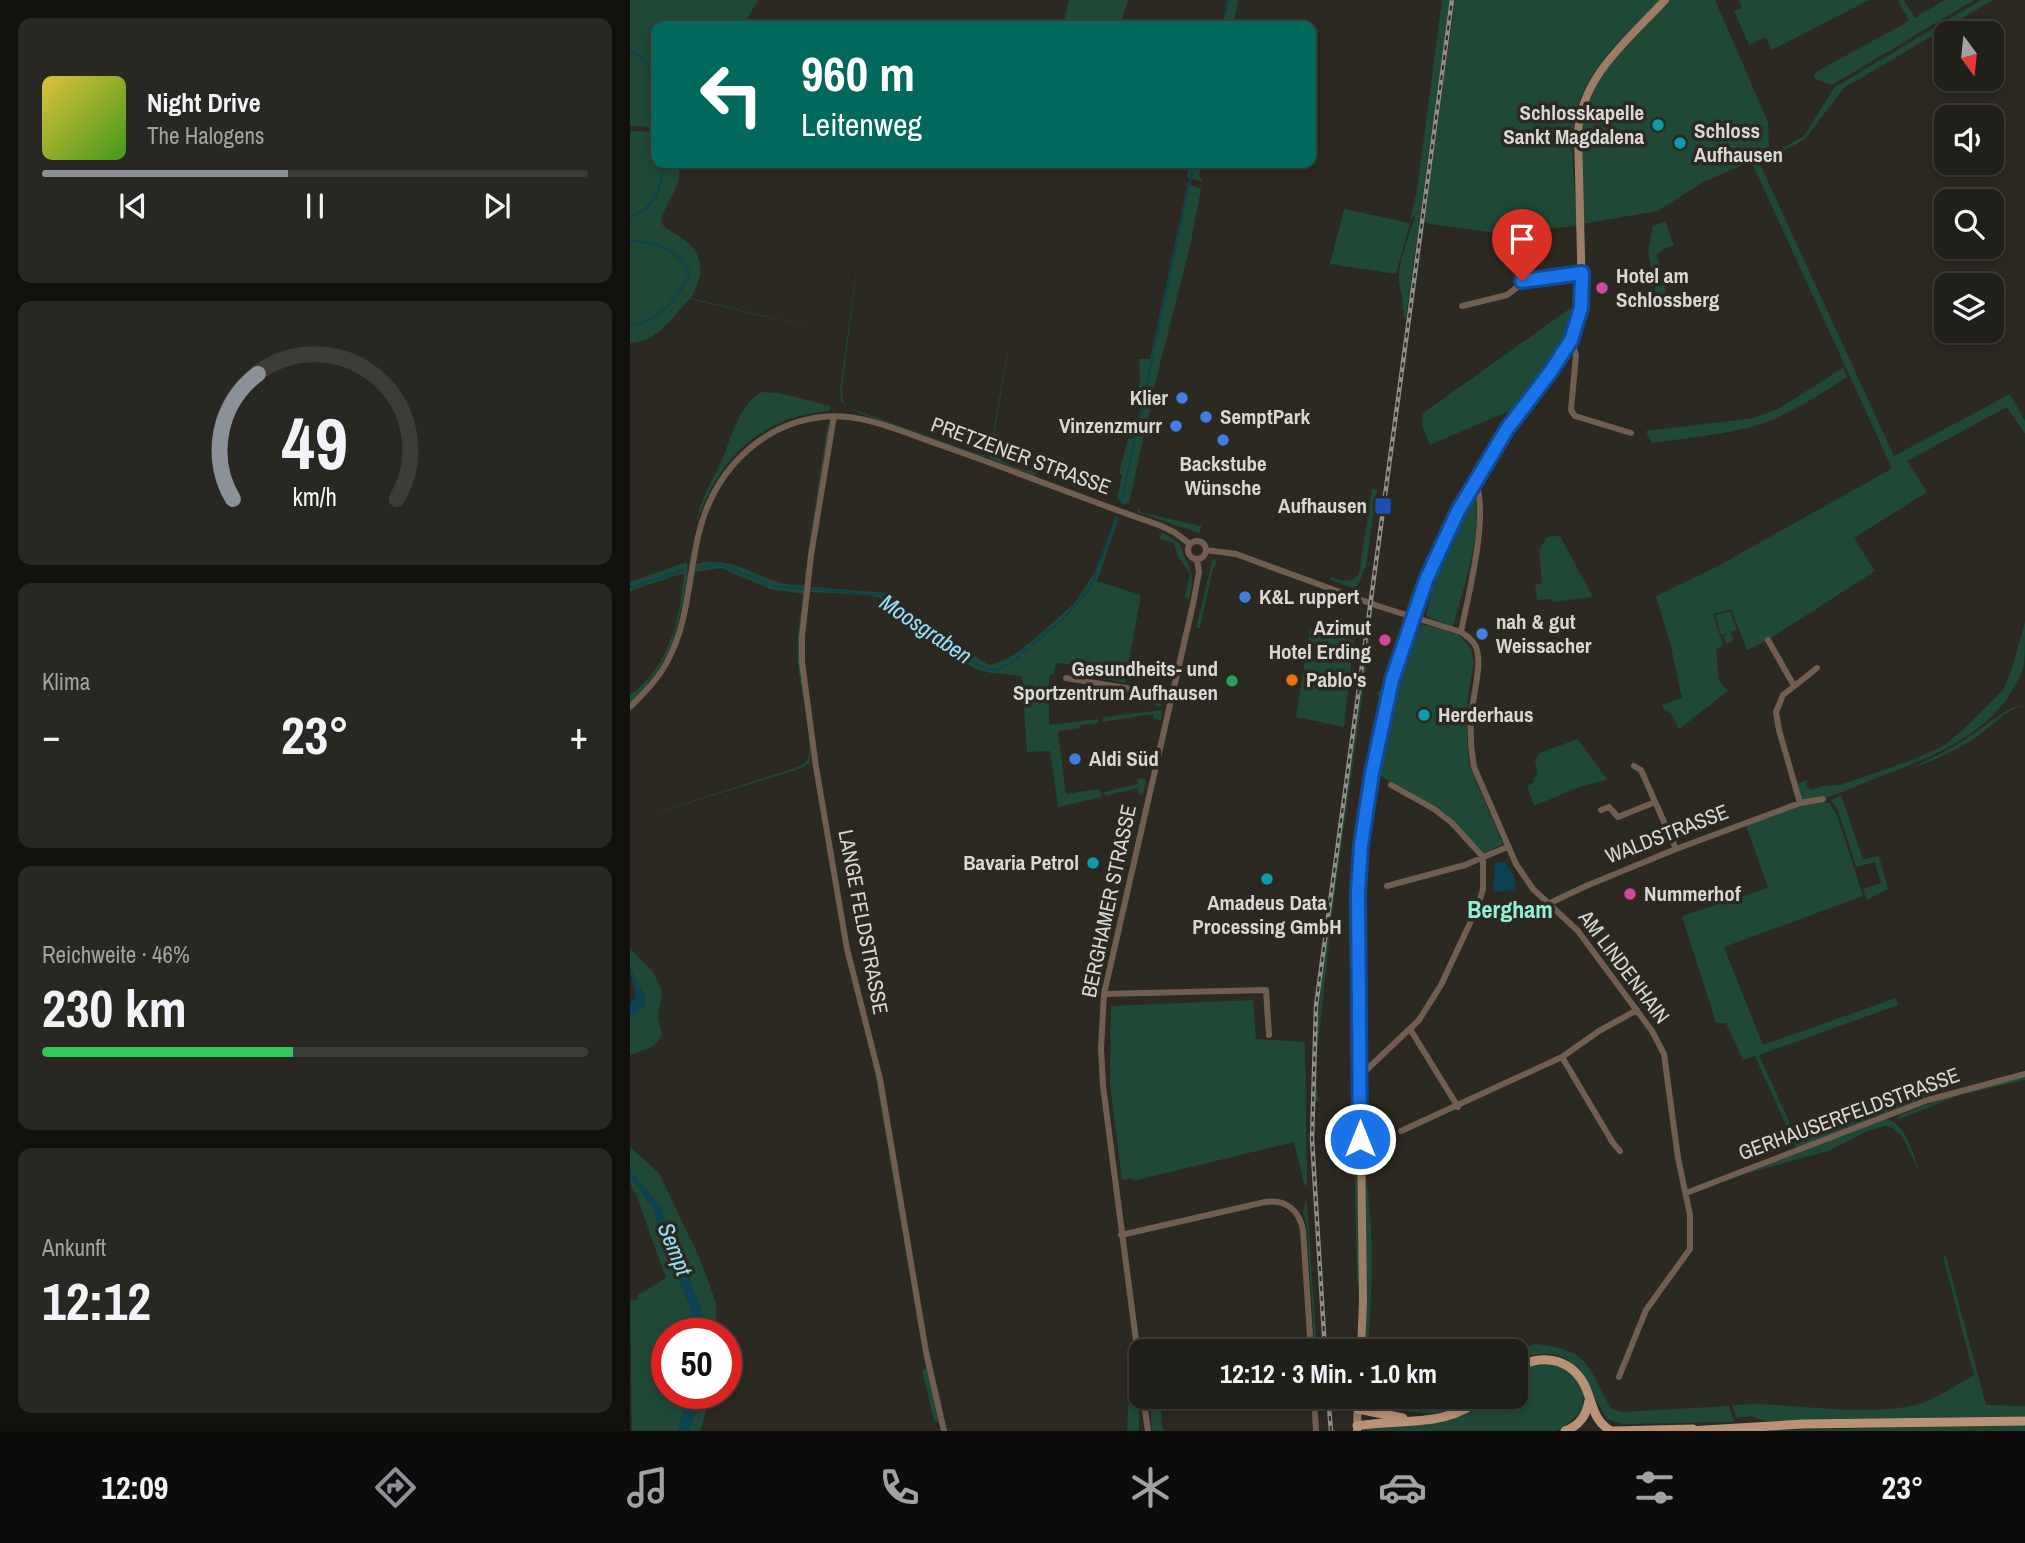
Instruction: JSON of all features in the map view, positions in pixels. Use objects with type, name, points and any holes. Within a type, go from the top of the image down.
[{"type":"main road","points":[[1361,1339],[1358,893],[1361,845],[1384,713],[1413,618],[1432,567],[1458,511],[1507,429],[1571,340],[1581,308],[1577,133],[1582,106],[1606,62],[1665,0]]},
{"type":"main road","points":[[1528,1363],[1538,1359],[1561,1363],[1579,1377],[1586,1387],[1599,1422],[1613,1431],[2025,1421]]},
{"type":"main road","points":[[1564,1431],[1582,1420],[1589,1401]]},
{"type":"main road","points":[[1408,1420],[1358,1409],[1357,1429],[1408,1420],[1446,1418],[1466,1409]]},
{"type":"main road","points":[[1688,1431],[1702,1429]]},
{"type":"street","points":[[1462,306],[1507,295],[1528,279],[1582,273]]},
{"type":"street","points":[[1571,340],[1576,355],[1571,410],[1574,416],[1630,433]]},
{"type":"street","name":"PRETZENER STRASSE","points":[[630,707],[656,678],[675,644],[700,528],[724,475],[754,444],[780,428],[834,416],[868,421],[986,461],[1159,525],[1190,544],[1200,542],[1206,550],[1236,554],[1413,618]]},
{"type":"street","name":"LANGE FELDSTRASSE","points":[[834,416],[808,584],[801,655],[818,780],[847,949],[880,1079],[924,1342],[944,1431]]},
{"type":"street","points":[[1413,618],[1461,632],[1474,563],[1480,507],[1475,481]]},
{"type":"street","points":[[1190,544],[1188,554],[1197,560],[1203,557],[1206,550]]},
{"type":"street","name":"BERGHAMER STRASSE","points":[[1135,1339],[1103,1086],[1101,1048],[1104,994],[1173,696],[1199,572],[1197,560]]},
{"type":"street","name":"AM LINDENHAIN","points":[[1461,632],[1477,649],[1471,716],[1474,767],[1507,847],[1533,889],[1578,931],[1652,1031],[1664,1054],[1678,1158],[1691,1226],[1690,1249],[1646,1310],[1619,1377]]},
{"type":"street","points":[[1768,640],[1793,684]]},
{"type":"street","points":[[1800,803],[1776,717],[1777,706],[1793,684],[1817,668]]},
{"type":"street","points":[[1066,678],[1173,696]]},
{"type":"street","points":[[1634,766],[1641,770],[1675,849]]},
{"type":"street","points":[[1360,1076],[1428,1009],[1475,914],[1483,889],[1483,857],[1452,823],[1434,809],[1391,785]]},
{"type":"street","name":"WALDSTRASSE","points":[[1550,903],[1675,849],[1800,803],[1822,799]]},
{"type":"street","points":[[1601,810],[1609,807],[1618,817],[1656,802]]},
{"type":"street","points":[[1387,886],[1465,865],[1507,847]]},
{"type":"street","points":[[1104,994],[1266,990],[1269,1035]]},
{"type":"street","points":[[1401,1131],[1562,1057],[1599,1031],[1637,1010]]},
{"type":"street","points":[[1410,1029],[1458,1107]]},
{"type":"street","points":[[1562,1057],[1620,1151]]},
{"type":"street","name":"GERHAUSERFELDSTRASSE","points":[[1686,1193],[1928,1100],[2025,1074]]},
{"type":"street","points":[[1121,1236],[1265,1202],[1279,1201],[1290,1206],[1301,1220],[1303,1230],[1310,1339]]},
{"type":"street","points":[[1144,1409],[1146,1431]]},
{"type":"street","points":[[1315,1409],[1316,1431]]},
{"type":"green space","points":[[630,0],[758,0],[746,21],[651,21],[651,127],[630,126]]},
{"type":"green space","points":[[1069,0],[1128,0],[1122,21],[1064,21]]},
{"type":"green space","points":[[1228,0],[1238,0],[1234,21],[1223,21]]},
{"type":"green space","points":[[1442,0],[1450,0],[1406,317],[1403,318],[1399,274],[1416,214],[1410,220],[1417,190]]},
{"type":"green space","points":[[1455,0],[1661,0],[1607,55],[1578,104],[1573,148],[1577,226],[1495,233],[1424,223]]},
{"type":"green space","points":[[1670,0],[1715,0],[1768,122],[1769,146],[1765,153],[1748,163],[1705,181],[1658,211],[1582,224],[1582,116],[1606,66]]},
{"type":"green space","points":[[1739,0],[1869,0],[1772,50],[1766,37],[1749,45],[1734,11],[1742,8]]},
{"type":"green space","points":[[1898,0],[1904,0],[1915,18],[1944,0],[1974,0],[1939,21],[1934,21],[1934,24],[1832,85],[1813,78],[1816,72],[1909,21]]},
{"type":"green space","points":[[1981,0],[1993,0],[1957,21],[1946,21]]},
{"type":"green space","points":[[1934,28],[1934,35],[1844,88],[1805,139],[1760,164],[1894,456],[2010,394],[2025,421],[2025,434],[2007,407],[1907,461],[1927,492],[1854,538],[1875,571],[1768,640],[1747,650],[1731,609],[1713,614],[1723,645],[1716,650],[1719,681],[1728,691],[1679,729],[1671,713],[1664,710],[1662,705],[1682,698],[1656,596],[1718,566],[1891,469],[1753,165],[1804,136],[1834,88]]},
{"type":"green space","points":[[630,131],[651,132],[651,168],[680,168],[676,187],[661,223],[688,242],[698,256],[699,280],[691,298],[843,335],[690,299],[657,333],[640,342],[630,343]]},
{"type":"green space","points":[[1189,168],[1201,168],[1199,175],[1203,182],[1187,177]]},
{"type":"green space","points":[[1188,184],[1201,189],[1191,242],[1157,376],[1129,503],[1123,504],[1117,498],[1122,475],[1119,473],[1128,439],[1134,438],[1141,409],[1136,403],[1140,380],[1139,359],[1150,359]]},
{"type":"green space","points":[[1344,209],[1410,223],[1396,274],[1330,264]]},
{"type":"green space","points":[[1665,221],[1674,246],[1663,249],[1657,255],[1667,297],[1658,302],[1648,251],[1653,226]]},
{"type":"green space","points":[[860,243],[842,389],[843,401],[849,407],[841,402],[840,391]]},
{"type":"green space","points":[[1578,303],[1573,324],[1557,356],[1518,407],[1430,445],[1422,425],[1423,413]]},
{"type":"green space","points":[[1014,315],[992,448],[1000,459],[1013,467],[1042,471],[1033,475],[990,459],[989,456]]},
{"type":"green space","points":[[1843,368],[1847,377],[1791,411],[1755,426],[1652,443],[1646,431],[1754,418],[1778,409]]},
{"type":"green space","points":[[762,392],[779,393],[831,406],[829,411],[782,422],[762,432],[744,446],[716,480],[696,523],[703,499],[742,413],[747,404]]},
{"type":"green space","points":[[852,409],[977,454],[984,455],[988,445],[984,458],[859,413]]},
{"type":"green space","points":[[828,422],[829,427],[805,568]]},
{"type":"green space","points":[[1372,489],[1377,489],[1366,566],[1356,589],[1330,580],[1331,577],[1349,580],[1359,574]]},
{"type":"green space","points":[[1475,491],[1477,508],[1474,543],[1453,627],[1426,616],[1434,581]]},
{"type":"green space","points":[[1139,507],[1140,512],[1200,526],[1203,521],[1199,533],[1137,512]]},
{"type":"green space","points":[[1116,516],[1119,517],[1097,581],[1141,595],[1125,683],[1085,675],[1074,665],[1056,663],[1054,673],[1049,677],[1049,725],[1098,719],[1098,723],[1058,731],[1066,794],[1099,789],[1102,797],[1058,807],[1050,751],[1027,752],[1022,676],[975,669],[919,630],[885,599],[867,595],[810,592],[811,587],[887,593],[935,632],[989,665],[1003,661],[1020,651],[1074,604],[1095,572]]},
{"type":"green space","points":[[1162,532],[1180,544],[1192,574],[1189,599],[1185,598],[1190,573],[1178,557],[1174,543],[1160,539]]},
{"type":"green space","points":[[1560,536],[1593,597],[1553,602],[1550,599],[1537,600],[1535,585],[1542,583],[1539,550],[1547,537]]},
{"type":"green space","points":[[1213,558],[1217,562],[1213,568],[1200,628],[1196,628]]},
{"type":"green space","points":[[687,562],[683,601],[671,645],[660,668],[630,703],[630,695],[654,670],[670,641],[679,608],[684,573],[630,591],[630,582]]},
{"type":"green space","points":[[726,563],[790,585],[805,585],[805,568],[807,575],[799,653],[811,740],[809,763],[802,768],[630,821],[795,768],[806,761],[810,744],[798,656],[799,630],[803,594],[770,589],[721,568],[695,572],[696,564]]},
{"type":"green space","points":[[1370,609],[1373,610],[1319,1031],[1316,1076],[1319,1101],[1314,1102],[1323,963]]},
{"type":"green space","points":[[1730,611],[1737,630],[1730,632],[1734,640],[1727,644],[1723,637],[1728,633],[1721,635],[1715,615]]},
{"type":"green space","points":[[2025,622],[2024,665],[2014,688],[2001,707],[1984,723],[1945,749],[1923,759],[1832,796],[1802,800],[1798,784],[1807,780],[1807,787],[1812,790],[1822,786],[1840,785],[1910,761],[1943,746],[2003,690]]},
{"type":"green space","points":[[1422,624],[1458,634],[1471,648],[1474,663],[1468,695],[1467,740],[1470,767],[1503,844],[1484,853],[1445,814],[1379,775],[1394,697]]},
{"type":"green space","points":[[1310,629],[1354,640],[1344,727],[1296,717]]},
{"type":"green space","points":[[1104,688],[1155,697],[1162,706],[1155,706],[1154,700],[1103,690]]},
{"type":"green space","points":[[1377,692],[1385,694],[1364,799],[1354,891],[1354,1092],[1350,943],[1352,884],[1356,835],[1380,696]]},
{"type":"green space","points":[[2025,705],[2005,714],[1959,748],[1908,769],[1970,737],[2010,709]]},
{"type":"green space","points":[[1162,710],[1161,720],[1154,719],[1153,714],[1102,722],[1104,717]]},
{"type":"green space","points":[[1578,739],[1607,780],[1582,786],[1534,806],[1527,785],[1534,783],[1533,778],[1538,775],[1535,761],[1539,753]]},
{"type":"green space","points":[[1137,779],[1146,780],[1143,795],[1139,794],[1137,788],[1105,796],[1104,792],[1138,784]]},
{"type":"green space","points":[[1841,795],[1863,859],[1879,856],[1888,889],[1867,900],[1863,889],[1881,883],[1875,862],[1857,867],[1855,863],[1838,810],[1831,800]]},
{"type":"green space","points":[[1820,801],[1829,803],[1837,815],[1863,896],[1724,947],[1763,1045],[1896,998],[1898,1005],[1759,1055],[1798,1141],[1923,1096],[1924,1087],[1925,1099],[1796,1148],[1755,1056],[1743,1060],[1726,1023],[1716,1023],[1682,916],[1768,888],[1746,825],[1800,805]]},
{"type":"green space","points":[[630,948],[653,972],[662,992],[658,1016],[662,1035],[654,1046],[630,1055],[630,1015],[641,1010],[646,999],[630,968]]},
{"type":"green space","points":[[1253,1000],[1256,1039],[1305,1042],[1307,1186],[1304,1184],[1294,1142],[1133,1181],[1132,1178],[1122,1180],[1110,1084],[1111,1006]]},
{"type":"green space","points":[[873,1062],[939,1423],[934,1421],[922,1370],[926,1368]]},
{"type":"green space","points":[[2025,1076],[2025,1080],[1960,1095],[1897,1120],[1900,1115],[1947,1097]]},
{"type":"green space","points":[[1349,1095],[1356,1097],[1360,1281],[1357,1282],[1353,1100]]},
{"type":"green space","points":[[1887,1119],[1894,1122],[1904,1134],[1919,1171],[1902,1136],[1893,1128],[1885,1126],[1867,1131],[1831,1150],[1710,1186]]},
{"type":"green space","points":[[630,1147],[659,1173],[700,1259],[716,1303],[716,1318],[701,1318],[701,1309],[660,1206],[630,1171]]},
{"type":"green space","points":[[1365,1171],[1371,1238],[1369,1339],[1366,1339]]},
{"type":"green space","points":[[630,1179],[638,1186],[655,1212],[661,1240],[690,1306],[692,1318],[651,1318],[651,1409],[684,1409],[678,1431],[632,1431],[630,1300],[638,1300],[638,1295],[666,1278]]},
{"type":"green space","points":[[1306,1198],[1316,1339],[1307,1226],[1303,1212]]},
{"type":"green space","points":[[1946,1256],[1986,1405],[2025,1406],[2025,1416],[1764,1421],[1751,1416],[1737,1418],[1732,1405],[1871,1410],[1916,1405],[1974,1375],[1943,1257]]},
{"type":"green space","points":[[1536,1344],[1555,1347],[1579,1357],[1592,1372],[1612,1409],[1621,1412],[1729,1406],[1734,1422],[1623,1424],[1607,1419],[1575,1366],[1565,1358],[1552,1354],[1528,1357],[1528,1347]]},
{"type":"green space","points":[[1548,1363],[1567,1370],[1582,1388],[1584,1397],[1579,1413],[1555,1431],[1367,1431],[1367,1427],[1427,1424],[1456,1418],[1470,1409],[1528,1409],[1528,1367]]},
{"type":"green space","points":[[1129,1392],[1129,1409],[1139,1409],[1139,1431],[1127,1431]]},
{"type":"green space","points":[[696,1409],[707,1409],[700,1431],[689,1431]]},
{"type":"green space","points":[[1150,1409],[1161,1409],[1164,1431],[1152,1431]]},
{"type":"green space","points":[[1397,1409],[1453,1409],[1437,1413]]},
{"type":"green space","points":[[2025,1424],[2025,1431],[1743,1431]]},
{"type":"water","points":[[1504,862],[1513,875],[1514,890],[1495,892],[1495,863]]},
{"type":"water","points":[[630,968],[646,999],[641,1010],[630,1015],[630,1003],[636,997]]},
{"type":"water","points":[[630,1171],[660,1206],[701,1309],[701,1318],[692,1318],[690,1306],[661,1240],[655,1212],[638,1186],[630,1179]]},
{"type":"water","points":[[684,1409],[696,1409],[689,1431],[678,1431]]},
{"type":"waterway","name":"Moosgraben","points":[[1224,21],[1228,0]]},
{"type":"waterway","name":"Sempt","points":[[630,49],[647,63],[651,74]]},
{"type":"waterway","name":"Sempt","points":[[630,217],[646,208],[656,196],[662,168]]},
{"type":"waterway","name":"Moosgraben","points":[[1121,503],[1193,168]]},
{"type":"waterway","name":"Sempt","points":[[630,241],[665,248],[679,258],[690,273],[667,307],[649,320],[630,325]]},
{"type":"waterway","name":"Moosgraben","points":[[810,589],[882,595],[933,635],[987,670],[996,670],[1011,663],[1067,615],[1090,589],[1117,518]]},
{"type":"waterway","name":"Moosgraben","points":[[701,567],[719,564],[776,586],[804,589]]},
{"type":"waterway","name":"Moosgraben","points":[[630,587],[684,570]]},
{"type":"railway","points":[[1324,1339],[1312,1139],[1316,1006],[1452,0]]},
{"type":"railway","points":[[1329,1409],[1331,1431]]},
{"type":"place","name":"Schlosskapelle Sankt Magdalena","points":[[1658,125]]},
{"type":"place","name":"Schloss Aufhausen","points":[[1680,143]]},
{"type":"place","name":"Hotel am Schlossberg","points":[[1602,288]]},
{"type":"place","name":"Klier","points":[[1182,398]]},
{"type":"place","name":"SemptPark","points":[[1206,417]]},
{"type":"place","name":"Vinzenzmurr","points":[[1176,426]]},
{"type":"place","name":"Backstube Wünsche","points":[[1223,440]]},
{"type":"place","name":"Aufhausen","points":[[1383,506]]},
{"type":"place","name":"K&L ruppert","points":[[1245,597]]},
{"type":"place","name":"nah & gut Weissacher","points":[[1482,634]]},
{"type":"place","name":"Azimut Hotel Erding","points":[[1385,640]]},
{"type":"place","name":"Pablo's","points":[[1292,680]]},
{"type":"place","name":"Gesundheits- und Sportzentrum Aufhausen","points":[[1232,681]]},
{"type":"place","name":"Herderhaus","points":[[1424,715]]},
{"type":"place","name":"Aldi Süd","points":[[1075,759]]},
{"type":"place","name":"Bavaria Petrol","points":[[1093,863]]},
{"type":"place","name":"Amadeus Data Processing GmbH","points":[[1267,879]]},
{"type":"place","name":"Nummerhof","points":[[1630,894]]},
{"type":"district","name":"Bergham","points":[[1510,910]]},
{"type":"route","points":[[1360,1139],[1358,893],[1361,845],[1372,773],[1392,680],[1426,580],[1465,497],[1507,429],[1562,355],[1571,340],[1581,308],[1582,273],[1522,281]]}]
